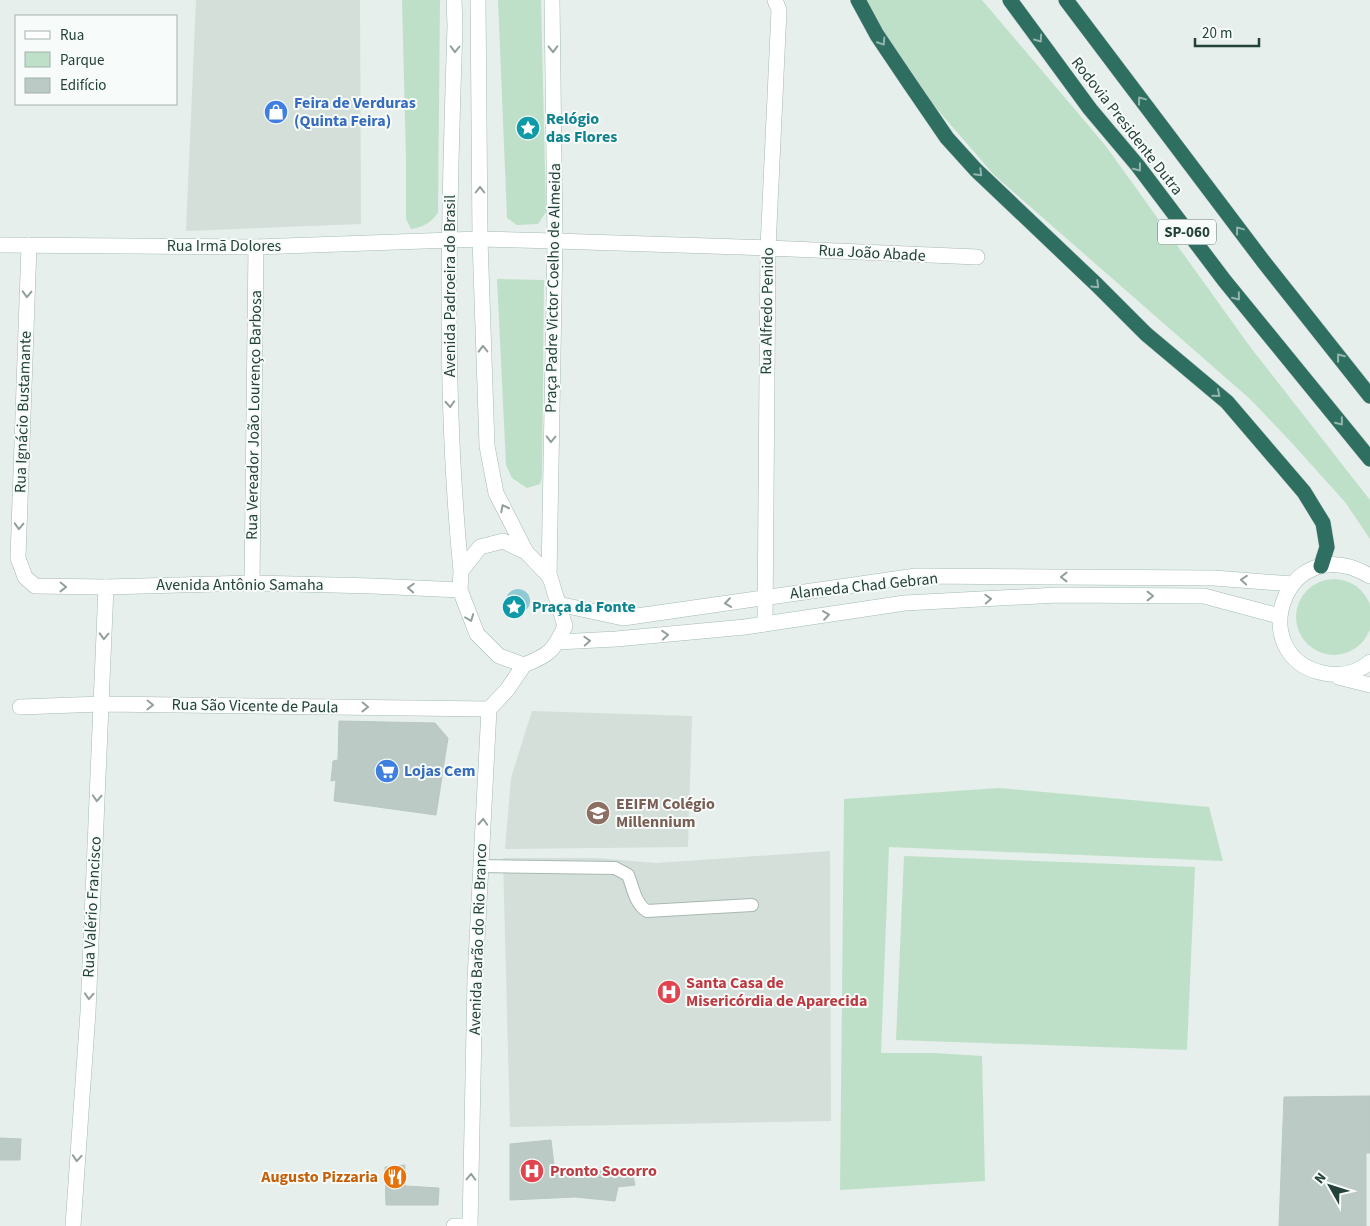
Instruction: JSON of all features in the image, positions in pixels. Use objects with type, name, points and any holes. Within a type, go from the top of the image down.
[{"type":"highway","points":[[858,0],[877,34],[947,138],[976,170],[1146,334],[1226,402],[1304,492],[1323,523],[1327,547],[1321,566]]},
{"type":"highway","name":"Rodovia Presidente Dutra","points":[[1010,0],[1090,109],[1138,166],[1224,280],[1370,459]]},
{"type":"highway","name":"Rodovia Presidente Dutra","points":[[1066,0],[1263,261],[1370,396]]},
{"type":"street","name":"Avenida Padroeira do Brasil","points":[[454,0],[455,26],[448,239],[450,401],[461,571]]},
{"type":"street","name":"Avenida Padroeira do Brasil","points":[[478,0],[480,238],[486,446],[496,493],[526,552]]},
{"type":"street","name":"Praça Padre Victor Coelho de Almeida","points":[[549,576],[555,241],[552,0]]},
{"type":"street","name":"Rua Alfredo Penido","points":[[764,624],[768,248],[779,28],[779,10],[775,0]]},
{"type":"street","name":"Rua Irmã Dolores","points":[[0,245],[256,247],[480,238],[555,241]]},
{"type":"street","name":"Rua João Abade","points":[[555,241],[768,248],[977,258]]},
{"type":"street","name":"Rua Ignácio Bustamante","points":[[25,577],[18,558],[28,245]]},
{"type":"street","name":"Rua Vereador João Lourenço Barbosa","points":[[252,583],[256,247]]},
{"type":"street","points":[[489,709],[507,690],[524,665],[544,657],[558,642],[565,626],[549,576],[526,552],[503,541],[480,547],[461,571],[460,590],[477,634],[499,656],[524,665]]},
{"type":"street","points":[[1370,576],[1356,568],[1338,564],[1321,566],[1305,573],[1292,584],[1283,600],[1279,616],[1281,634],[1288,650],[1300,663],[1314,672],[1370,685]]},
{"type":"street","name":"Alameda Chad Gebran","points":[[558,604],[623,618],[916,576],[1214,578],[1292,584]]},
{"type":"street","name":"Avenida Antônio Samaha","points":[[25,577],[35,586],[106,587],[252,583],[460,590]]},
{"type":"street","points":[[1089,578],[1089,595]]},
{"type":"street","points":[[869,583],[873,608]]},
{"type":"street","name":"Rua Valério Francisco","points":[[73,1226],[88,1012],[106,587]]},
{"type":"street","name":"Alameda Chad Gebran","points":[[558,642],[616,639],[764,624],[905,603],[1089,595],[1204,596],[1279,616]]},
{"type":"street","points":[[1332,675],[1349,674],[1370,662]]},
{"type":"street","name":"Rua São Vicente de Paula","points":[[20,707],[102,704],[489,709]]},
{"type":"street","name":"Avenida Barão do Rio Branco","points":[[470,1226],[475,980],[489,709]]},
{"type":"street","points":[[454,1226],[470,1226]]},
{"type":"lane","points":[[480,866],[615,868],[628,874],[638,903],[641,908],[647,911],[752,905]]},
{"type":"shaded area","name":"Feira de Verduras (Quinta Feira)","points":[[196,0],[360,0],[361,224],[186,231]]},
{"type":"shaded area","name":"EEIFM Colégio Millennium","points":[[532,711],[692,716],[688,847],[505,849],[511,778]]},
{"type":"shaded area","name":"Santa Casa de Misericórdia de Aparecida","points":[[830,851],[831,1121],[510,1127],[503,858],[596,858],[657,863]]},
{"type":"green space","points":[[402,0],[440,0],[438,213],[426,224],[411,229],[406,219]]},
{"type":"green space","points":[[498,0],[541,0],[546,212],[538,224],[517,225],[507,218]]},
{"type":"green space","points":[[864,0],[982,0],[1105,145],[1251,348],[1370,500],[1370,539],[1345,502],[1250,399],[994,175],[918,87]]},
{"type":"green space","points":[[497,279],[544,280],[542,477],[540,484],[527,488],[512,478],[506,465]]},
{"type":"green space","points":[[1334,579],[1349,582],[1361,590],[1369,602],[1371,624],[1369,632],[1361,644],[1349,652],[1334,655],[1319,652],[1307,644],[1299,632],[1296,617],[1299,602],[1307,590],[1319,582]]},
{"type":"green space","points":[[998,788],[1209,807],[1223,861],[889,847],[881,1053],[933,1053],[982,1056],[985,1181],[840,1190],[844,799]]},
{"type":"green space","points":[[904,856],[1195,867],[1187,1050],[896,1040]]},
{"type":"water","points":[[518,589],[523,590],[529,596],[529,606],[523,612],[518,613],[513,612],[507,606],[506,601],[507,596],[513,590]]},
{"type":"building","name":"Lojas Cem","points":[[339,721],[435,723],[448,738],[436,815],[334,801],[336,780],[331,781],[333,761],[338,760]]},
{"type":"building","points":[[1370,1096],[1370,1153],[1366,1153],[1366,1226],[1279,1226],[1284,1097]]},
{"type":"building","points":[[0,1138],[21,1139],[20,1160],[0,1160]]},
{"type":"building","name":"Pronto Socorro","points":[[551,1140],[555,1174],[631,1169],[635,1185],[618,1187],[615,1201],[575,1197],[510,1200],[510,1144]]},
{"type":"building","name":"Augusto Pizzaria","points":[[405,1165],[405,1186],[439,1188],[438,1205],[386,1205],[385,1167]]},
{"type":"place","name":"Feira de Verduras (Quinta Feira)","points":[[276,112]]},
{"type":"place","name":"Relógio das Flores","points":[[528,128]]},
{"type":"place","name":"Praça da Fonte","points":[[514,607]]},
{"type":"place","name":"Lojas Cem","points":[[387,771]]},
{"type":"place","name":"EEIFM Colégio Millennium","points":[[598,813]]},
{"type":"place","name":"Santa Casa de Misericórdia de Aparecida","points":[[669,992]]},
{"type":"place","name":"Pronto Socorro","points":[[532,1171]]},
{"type":"place","name":"Augusto Pizzaria","points":[[395,1177]]}]
